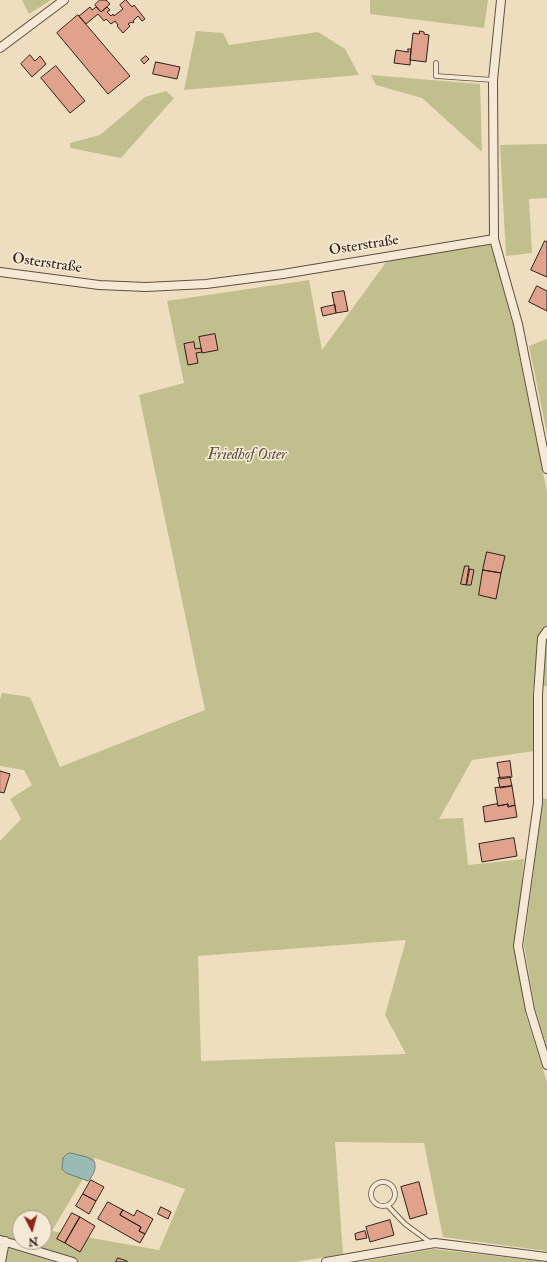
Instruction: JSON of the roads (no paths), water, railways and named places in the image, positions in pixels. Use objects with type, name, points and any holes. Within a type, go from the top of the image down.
[{"type":"street","points":[[0,48],[64,0]]},
{"type":"street","points":[[501,0],[493,80],[494,239],[518,324],[547,469]]},
{"type":"street","name":"Osterstraße","points":[[0,272],[99,285],[146,287],[206,284],[494,239]]},
{"type":"street","points":[[547,631],[542,638],[538,695],[538,803],[518,946],[530,1010],[547,1065]]},
{"type":"street","points":[[1,1262],[2,1240],[73,1262]]},
{"type":"street","points":[[326,1262],[435,1242],[547,1256]]},
{"type":"lane","points":[[436,63],[436,76],[493,80]]},
{"type":"lane","points":[[386,1182],[395,1189],[394,1201],[388,1206],[384,1207],[376,1204],[371,1197],[372,1189],[378,1183],[386,1182]]},
{"type":"lane","points":[[388,1206],[405,1224],[431,1243]]},
{"type":"water","points":[[70,1153],[87,1157],[94,1161],[94,1172],[88,1181],[66,1173],[62,1169],[63,1158]]},
{"type":"park label","name":"Friedhof Oster","points":[[247,456]]}]
